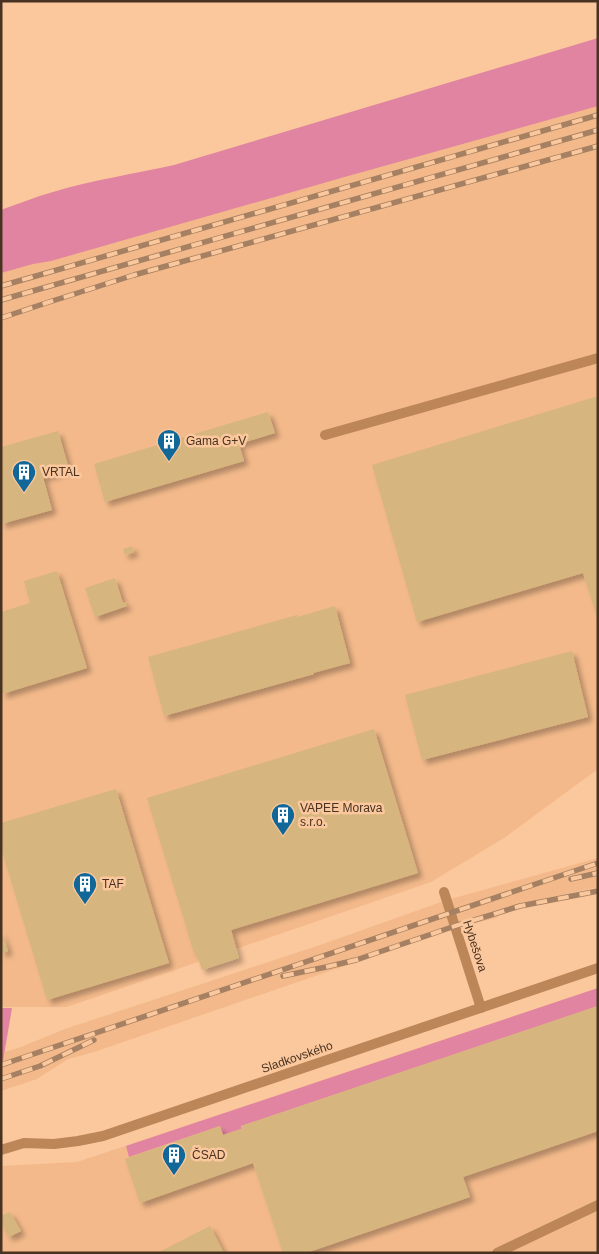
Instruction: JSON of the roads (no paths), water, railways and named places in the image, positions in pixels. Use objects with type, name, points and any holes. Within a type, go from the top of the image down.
[{"type":"street","points":[[326,435],[598,358]]},
{"type":"street","name":"Hybešova","points":[[444,892],[481,1008]]},
{"type":"street","name":"Sladkovského","points":[[1,1150],[24,1143],[54,1144],[103,1136],[598,968]]},
{"type":"street","points":[[497,1253],[598,1205]]},
{"type":"railway","points":[[1,286],[598,115]]},
{"type":"railway","points":[[1,300],[598,130]]},
{"type":"railway","points":[[1,318],[134,275],[598,146]]},
{"type":"railway","points":[[1,1065],[598,863]]},
{"type":"railway","points":[[571,879],[598,873]]},
{"type":"railway","points":[[283,976],[356,960],[520,906],[598,891]]},
{"type":"railway","points":[[1,1079],[40,1066],[94,1040]]},
{"type":"place","name":"Gama G+V","points":[[169,462]]},
{"type":"place","name":"VRTAL","points":[[24,493]]},
{"type":"place","name":"VAPEE Morava s.r.o.","points":[[283,836]]},
{"type":"place","name":"TAF","points":[[85,905]]},
{"type":"place","name":"ČSAD","points":[[174,1176]]}]
